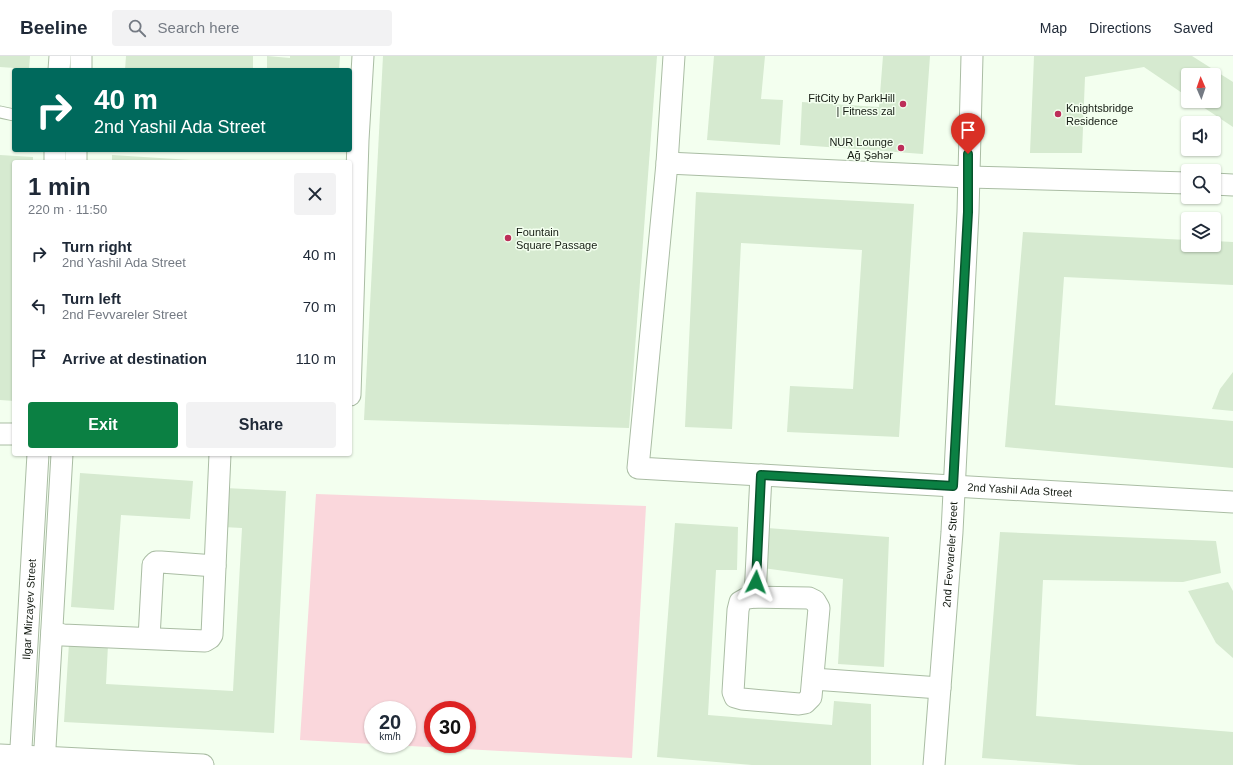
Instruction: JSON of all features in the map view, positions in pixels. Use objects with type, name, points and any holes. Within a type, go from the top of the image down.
[{"type":"street","points":[[59,68],[60,56]]},
{"type":"street","points":[[81,56],[81,68]]},
{"type":"street","points":[[352,302],[354,139],[364,56]]},
{"type":"street","points":[[674,56],[667,163],[968,177],[1181,183]]},
{"type":"street","name":"2nd Fevvareler Street","points":[[934,765],[952,532],[953,486],[968,212],[972,56]]},
{"type":"street","name":"2nd Yashil Ada Street","points":[[667,163],[638,468],[1233,502]]},
{"type":"street","points":[[1221,184],[1233,184]]},
{"type":"street","points":[[0,434],[12,434]]},
{"type":"street","name":"Ilgar Mirzayev Street","points":[[13,758],[38,456]]},
{"type":"street","points":[[44,761],[62,456]]},
{"type":"street","points":[[52,632],[63,635],[205,641],[210,638],[212,635],[220,456]]},
{"type":"street","points":[[755,598],[761,475]]},
{"type":"street","points":[[149,638],[152,565],[156,562],[161,562],[215,566]]},
{"type":"street","points":[[747,598],[809,598],[817,604],[819,608],[813,679],[811,697],[806,703],[798,704],[742,699],[736,697],[733,692],[738,610],[740,602],[747,598]]},
{"type":"street","points":[[813,679],[940,688]]},
{"type":"street","points":[[13,758],[44,761],[203,765]]},
{"type":"lane","points":[[0,112],[12,115]]},
{"type":"shaded area","points":[[316,494],[646,506],[632,758],[476,750],[476,701],[424,701],[424,747],[416,746],[416,701],[364,701],[364,744],[300,740]]},
{"type":"building","points":[[0,56],[30,56],[29,68],[0,67]]},
{"type":"building","points":[[126,56],[253,56],[253,68],[125,68]]},
{"type":"building","points":[[267,56],[290,58],[290,56],[340,56],[339,68],[267,68]]},
{"type":"building","name":"Fountain Square Passage","points":[[383,56],[657,56],[629,428],[364,420]]},
{"type":"building","points":[[714,56],[765,56],[761,99],[783,100],[780,145],[707,140]]},
{"type":"building","name":"FitCity by ParkHill | Fitness zal","points":[[883,56],[930,56],[923,154],[800,145],[802,102],[879,107]]},
{"type":"building","name":"Knightsbridge Residence","points":[[1034,56],[1192,56],[1211,68],[1181,68],[1181,92],[1144,67],[1085,77],[1082,153],[1030,153]]},
{"type":"building","name":"Knightsbridge Residence","points":[[1221,74],[1233,82],[1233,127],[1221,119],[1221,116],[1216,116],[1204,108],[1221,108]]},
{"type":"building","points":[[0,155],[33,157],[33,160],[12,160],[12,401],[0,400]]},
{"type":"building","points":[[112,155],[191,160],[112,160]]},
{"type":"building","points":[[696,192],[914,204],[899,437],[787,432],[790,386],[853,389],[862,250],[741,243],[732,429],[685,427]]},
{"type":"building","points":[[1023,232],[1181,240],[1181,252],[1221,252],[1221,241],[1233,242],[1233,285],[1064,277],[1055,405],[1233,421],[1233,468],[1005,447]]},
{"type":"building","points":[[1233,372],[1233,411],[1212,409],[1220,389]]},
{"type":"building","points":[[80,473],[193,481],[190,519],[121,515],[114,610],[71,607]]},
{"type":"building","points":[[225,488],[286,491],[274,733],[64,722],[69,643],[108,645],[106,684],[233,691],[242,528],[223,527]]},
{"type":"building","points":[[675,523],[738,527],[737,570],[716,570],[708,715],[832,725],[834,701],[871,704],[871,765],[752,765],[657,757]]},
{"type":"building","points":[[767,528],[889,537],[884,667],[838,664],[843,579],[763,568]]},
{"type":"building","points":[[1000,532],[1216,541],[1221,573],[1183,582],[1043,580],[1036,716],[1233,732],[1233,765],[1079,765],[982,758]]},
{"type":"building","points":[[1228,582],[1233,591],[1233,658],[1216,643],[1188,591]]},
{"type":"place","name":"FitCity by ParkHill | Fitness zal","points":[[903,104]]},
{"type":"place","name":"Knightsbridge Residence","points":[[1058,114]]},
{"type":"place","name":"NUR Lounge Ağ Şəhər","points":[[901,148]]},
{"type":"place","name":"Fountain Square Passage","points":[[508,238]]},
{"type":"route","points":[[756,582],[761,475],[953,486],[968,212],[968,154]]}]
